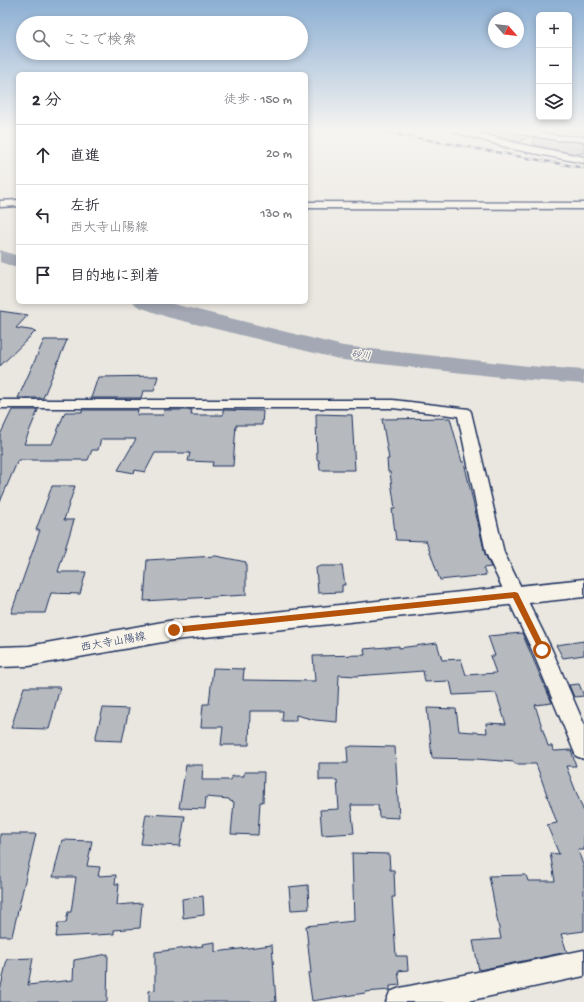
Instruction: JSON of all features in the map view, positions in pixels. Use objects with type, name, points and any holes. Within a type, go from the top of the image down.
[{"type":"main road","name":"西大寺山陽線","points":[[0,657],[29,656],[174,630],[584,588]]},
{"type":"street","points":[[0,204],[16,203]]},
{"type":"street","points":[[308,206],[584,206]]},
{"type":"street","points":[[0,404],[393,404],[464,412],[495,553],[542,650],[584,749]]},
{"type":"street","points":[[400,1002],[584,963]]},
{"type":"building","points":[[0,311],[28,315],[16,328],[36,331],[0,366]]},
{"type":"building","points":[[44,340],[67,340],[43,398],[18,398]]},
{"type":"building","points":[[158,376],[154,391],[143,391],[141,398],[91,398],[98,377]]},
{"type":"building","points":[[12,410],[38,410],[24,444],[52,444],[65,412],[82,412],[82,410],[138,410],[137,415],[163,415],[164,410],[192,410],[191,415],[223,415],[223,410],[263,411],[262,425],[236,425],[233,466],[212,466],[213,462],[188,461],[190,453],[155,453],[145,472],[135,470],[134,473],[118,470],[136,439],[101,439],[98,450],[92,450],[88,460],[18,460],[0,502],[0,435]]},
{"type":"building","points":[[316,414],[352,415],[355,470],[320,470],[319,460],[317,460]]},
{"type":"building","points":[[450,418],[462,462],[464,462],[485,554],[491,567],[483,568],[486,575],[440,580],[426,541],[396,540],[392,509],[395,509],[390,472],[388,472],[387,459],[389,459],[382,419]]},
{"type":"building","points":[[52,486],[75,486],[64,520],[74,520],[58,572],[86,572],[80,594],[51,593],[45,613],[11,613],[40,530],[36,530]]},
{"type":"building","points":[[216,556],[246,562],[246,595],[144,601],[147,560]]},
{"type":"building","points":[[320,566],[342,566],[345,585],[342,585],[342,592],[318,593],[316,568]]},
{"type":"building","points":[[522,633],[552,703],[535,705],[548,746],[552,746],[553,750],[555,751],[571,750],[576,766],[566,766],[584,812],[584,850],[578,850],[584,868],[584,931],[561,934],[567,952],[479,970],[473,941],[501,939],[489,876],[526,875],[528,881],[555,881],[550,853],[559,854],[547,825],[557,823],[536,764],[515,764],[514,762],[476,759],[432,758],[427,708],[456,709],[459,731],[487,733],[486,723],[506,724],[496,693],[453,695],[450,681],[425,682],[423,671],[356,676],[339,675],[337,722],[315,720],[296,715],[296,721],[282,721],[283,711],[250,711],[249,745],[221,745],[223,727],[201,727],[203,704],[209,704],[213,668],[244,669],[243,680],[315,681],[313,656],[365,655],[364,649],[399,646],[399,648],[437,643],[442,660],[461,659],[466,675],[496,673],[490,656],[495,656],[488,636]]},
{"type":"building","points":[[584,641],[584,655],[563,658],[556,645]]},
{"type":"building","points":[[579,684],[584,696],[574,697],[569,685]]},
{"type":"building","points":[[24,687],[60,687],[49,729],[11,728]]},
{"type":"building","points":[[103,708],[129,709],[122,741],[95,740]]},
{"type":"building","points":[[352,746],[395,747],[399,818],[379,817],[378,805],[351,805],[354,833],[322,835],[320,810],[339,809],[337,780],[319,780],[319,763],[348,763],[347,748]]},
{"type":"building","points":[[186,765],[203,765],[202,780],[231,780],[232,776],[244,776],[244,772],[264,772],[263,802],[260,802],[258,835],[231,834],[234,802],[230,801],[229,799],[206,797],[205,809],[179,808]]},
{"type":"building","points":[[146,814],[185,816],[180,846],[141,844]]},
{"type":"building","points":[[0,834],[36,834],[12,936],[0,936]]},
{"type":"building","points":[[62,840],[92,841],[87,866],[100,867],[98,876],[116,875],[115,884],[119,884],[117,905],[142,903],[140,928],[114,930],[114,934],[56,937],[58,923],[66,923],[68,912],[71,912],[76,877],[53,877]]},
{"type":"building","points":[[352,853],[389,854],[390,870],[394,870],[395,897],[392,897],[396,956],[407,956],[408,970],[398,971],[400,985],[390,986],[390,990],[365,992],[312,1001],[308,973],[311,973],[306,926],[354,921]]},
{"type":"building","points":[[308,885],[309,909],[291,910],[289,887]]},
{"type":"building","points":[[203,896],[204,915],[183,918],[182,899]]},
{"type":"building","points":[[215,942],[215,952],[272,945],[276,1002],[149,1002],[149,991],[155,990],[155,952],[203,946],[202,944]]},
{"type":"building","points":[[108,954],[107,1002],[0,1002],[0,991],[7,959],[33,958],[28,985],[73,980],[74,960]]},
{"type":"waterway","name":"砂川","points":[[0,256],[16,261]]},
{"type":"waterway","name":"砂川","points":[[150,304],[175,312],[343,353],[529,373],[584,377]]},
{"type":"route","points":[[174,630],[265,622],[515,595],[542,650]]}]
